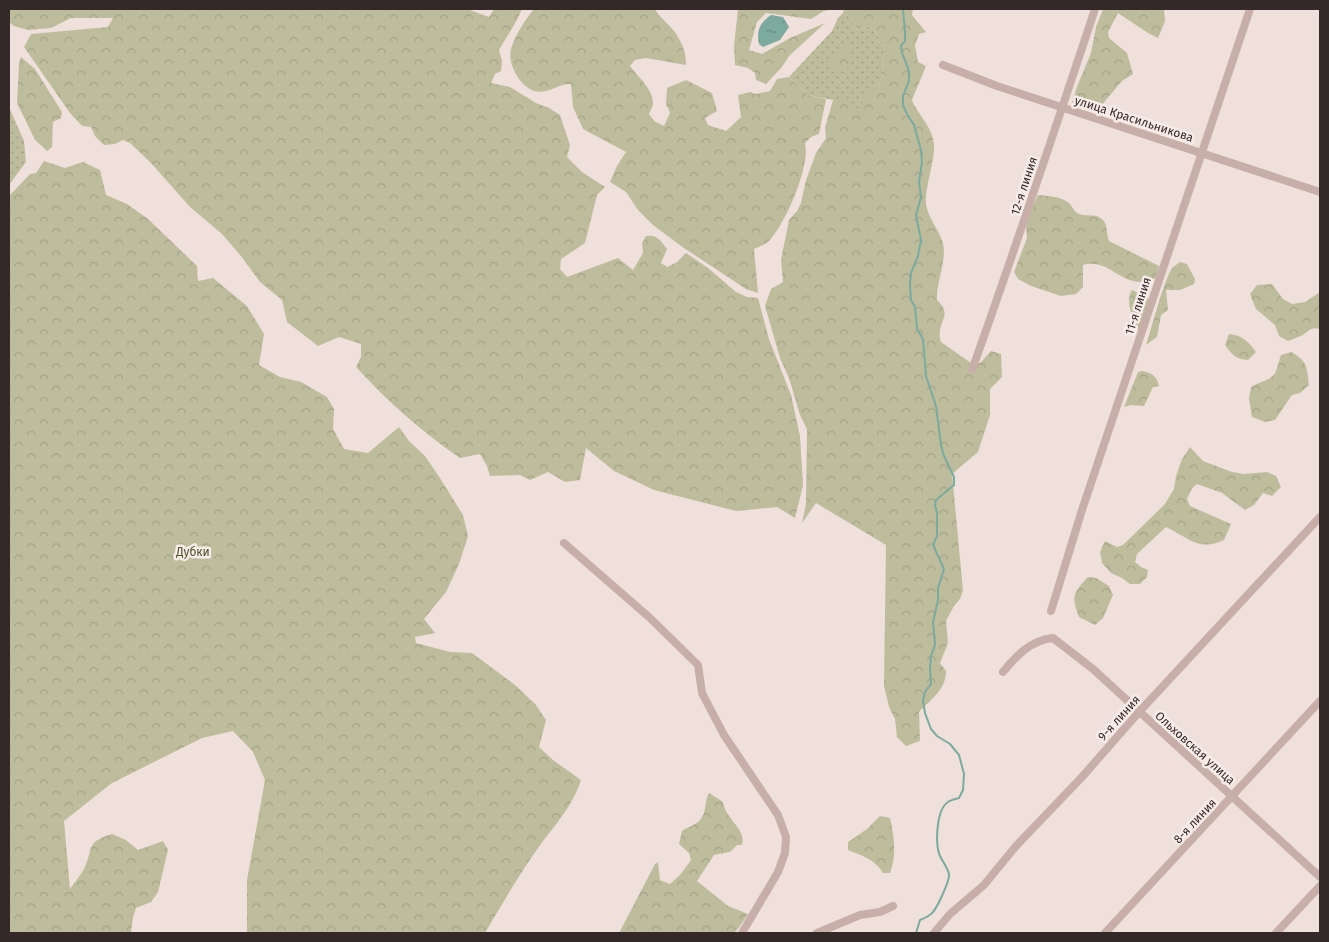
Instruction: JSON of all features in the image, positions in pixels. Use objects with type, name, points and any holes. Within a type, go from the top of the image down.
[{"type":"street","name":"12-я линия","points":[[972,370],[1017,246],[1029,204],[1095,9]]},
{"type":"street","name":"11-я линия","points":[[1051,610],[1082,510],[1250,9]]},
{"type":"street","name":"улица Красильникова","points":[[942,65],[996,86],[1320,192]]},
{"type":"street","name":"9-я линия","points":[[934,933],[950,914],[984,885],[1016,846],[1082,778],[1139,712],[1320,517]]},
{"type":"street","points":[[564,543],[650,618],[698,665],[702,694],[724,735],[778,815],[786,837],[785,853],[778,872],[742,933]]},
{"type":"street","name":"Ольховская улица","points":[[1003,672],[1028,646],[1044,639],[1053,638],[1093,670],[1320,878]]},
{"type":"street","name":"8-я линия","points":[[1105,933],[1320,701]]},
{"type":"street","points":[[1276,933],[1320,886]]},
{"type":"street","points":[[817,933],[860,915],[880,912],[893,906]]},
{"type":"green space","points":[[9,9],[467,9],[489,17],[494,9],[522,9],[499,50],[502,61],[501,71],[495,74],[491,83],[510,87],[560,115],[570,145],[567,157],[582,172],[605,187],[597,195],[585,243],[561,259],[560,269],[567,277],[618,258],[633,270],[643,253],[642,243],[646,236],[653,236],[663,243],[667,249],[661,263],[667,267],[677,262],[686,253],[708,268],[736,292],[747,297],[758,298],[769,339],[791,395],[800,436],[803,485],[795,518],[777,507],[736,511],[654,490],[614,471],[586,448],[580,480],[565,482],[548,472],[530,480],[520,475],[490,476],[480,454],[460,458],[405,415],[356,367],[361,357],[361,344],[339,337],[318,346],[287,322],[282,300],[260,282],[222,234],[190,207],[151,163],[130,143],[123,140],[115,144],[104,145],[95,136],[91,127],[82,126],[70,113],[24,47],[31,34],[108,27],[113,18],[71,18],[51,28],[28,30],[14,26],[9,22]]},
{"type":"green space","points":[[534,9],[655,9],[679,39],[683,47],[686,65],[646,58],[635,60],[630,66],[651,93],[653,103],[649,114],[654,121],[664,126],[670,113],[666,104],[667,88],[686,80],[712,93],[717,111],[705,118],[708,125],[726,131],[741,117],[738,95],[770,91],[777,79],[789,77],[808,95],[826,99],[819,134],[811,137],[805,143],[804,165],[789,209],[775,234],[768,242],[754,249],[758,293],[746,289],[653,225],[638,210],[626,192],[610,182],[626,152],[583,129],[573,107],[571,84],[539,92],[529,88],[516,74],[511,61],[511,49],[515,38]]},
{"type":"green space","points":[[738,9],[834,9],[824,11],[811,19],[766,13],[757,22],[749,50],[762,54],[790,38],[825,23],[789,56],[782,67],[766,84],[756,80],[755,73],[748,68],[735,65],[734,46]]},
{"type":"green space","points":[[844,9],[913,9],[912,15],[926,32],[919,34],[915,45],[918,62],[926,66],[912,100],[931,132],[934,144],[926,203],[929,215],[941,237],[944,250],[937,293],[937,300],[944,312],[940,332],[941,342],[971,363],[980,363],[991,351],[1001,354],[1002,377],[990,389],[990,415],[978,452],[952,474],[963,590],[960,599],[946,621],[948,643],[940,663],[946,671],[945,678],[941,689],[919,712],[920,741],[906,746],[897,737],[895,719],[889,707],[884,686],[886,545],[816,503],[802,523],[806,504],[807,429],[800,415],[789,378],[780,358],[765,306],[771,289],[783,282],[781,260],[789,220],[801,203],[806,180],[816,153],[826,138],[825,128],[833,100],[849,100],[860,112],[865,97],[877,88],[884,74],[882,63],[885,52],[882,40],[870,26],[858,30],[848,16],[843,13]]},
{"type":"green space","points":[[1103,9],[1164,9],[1165,21],[1158,38],[1118,13],[1108,32],[1109,38],[1127,53],[1133,74],[1122,81],[1100,107],[1095,110],[1087,110],[1072,103],[1091,53],[1096,27]]},
{"type":"green space","points":[[843,13],[848,16],[858,30],[870,26],[882,40],[885,52],[882,63],[884,74],[860,113],[849,100],[833,100],[808,95],[789,77],[832,31],[838,18]]},
{"type":"green space","points":[[844,42],[852,48],[850,66],[842,71],[828,67]]},
{"type":"green space","points":[[21,57],[35,69],[62,112],[61,118],[53,122],[52,147],[47,151],[35,140],[17,103]]},
{"type":"green space","points":[[9,107],[24,141],[26,162],[9,185]]},
{"type":"green space","name":"Дубки","points":[[44,161],[65,168],[83,162],[100,170],[106,195],[127,204],[148,219],[197,266],[198,281],[213,278],[247,306],[264,334],[259,365],[280,377],[301,382],[327,397],[334,409],[333,429],[344,449],[368,453],[399,427],[409,441],[425,456],[463,515],[468,536],[459,564],[446,592],[424,619],[435,633],[415,637],[416,643],[450,652],[472,653],[515,685],[536,705],[546,720],[539,747],[553,760],[581,780],[568,807],[524,869],[485,933],[247,933],[247,880],[265,780],[253,752],[233,731],[202,738],[112,783],[64,821],[70,889],[84,869],[94,843],[103,837],[112,834],[126,840],[138,850],[163,841],[168,850],[158,892],[151,902],[136,908],[131,933],[9,933],[9,196],[30,174],[36,173]]},
{"type":"green space","points":[[1038,195],[1062,199],[1069,203],[1079,214],[1097,216],[1102,219],[1109,241],[1159,266],[1156,278],[1144,282],[1135,282],[1100,265],[1083,265],[1083,287],[1076,294],[1061,296],[1031,286],[1018,279],[1014,272],[1027,238],[1026,228],[1029,214]]},
{"type":"green space","points":[[1180,262],[1187,264],[1195,279],[1194,284],[1180,290],[1166,290],[1168,310],[1161,315],[1157,337],[1146,345],[1168,276],[1172,268]]},
{"type":"green space","points":[[1272,284],[1283,299],[1292,304],[1305,302],[1320,292],[1320,329],[1312,329],[1288,341],[1279,336],[1275,325],[1256,309],[1250,294],[1257,285]]},
{"type":"green space","points":[[1132,290],[1147,297],[1150,301],[1141,338],[1130,307],[1129,301]]},
{"type":"green space","points":[[1229,334],[1245,340],[1256,352],[1248,360],[1235,356],[1225,345]]},
{"type":"green space","points":[[1291,352],[1304,362],[1309,385],[1300,393],[1292,395],[1275,420],[1265,422],[1252,417],[1249,398],[1251,387],[1272,377],[1281,355]]},
{"type":"green space","points":[[1142,371],[1154,376],[1159,386],[1153,387],[1144,406],[1131,405],[1124,407],[1138,372]]},
{"type":"green space","points":[[1190,447],[1203,461],[1232,472],[1244,474],[1267,472],[1276,476],[1281,487],[1272,496],[1263,493],[1254,505],[1245,510],[1222,493],[1197,484],[1192,488],[1187,499],[1190,506],[1231,524],[1224,540],[1208,545],[1201,544],[1166,527],[1137,554],[1135,562],[1148,570],[1147,577],[1140,584],[1130,584],[1111,573],[1102,563],[1100,552],[1105,541],[1117,547],[1123,545],[1165,504],[1174,489],[1182,459]]},
{"type":"green space","points":[[1088,577],[1096,578],[1109,586],[1113,595],[1103,618],[1095,625],[1079,617],[1074,599],[1076,591]]},
{"type":"green space","points":[[709,793],[723,802],[743,839],[742,845],[737,845],[730,852],[714,855],[697,881],[728,906],[748,914],[733,933],[619,933],[655,864],[658,862],[660,880],[670,884],[680,875],[691,860],[689,853],[679,844],[682,831],[700,820],[705,810]]},
{"type":"green space","points":[[880,816],[890,818],[893,832],[894,852],[890,873],[883,873],[872,861],[848,850],[848,842],[867,829]]},
{"type":"water","points":[[771,15],[783,17],[789,27],[780,40],[763,47],[759,44],[759,31],[764,21]]},
{"type":"waterway","points":[[903,9],[905,41],[901,46],[909,74],[909,81],[903,96],[903,105],[914,125],[921,150],[922,162],[919,182],[921,197],[916,215],[921,240],[918,256],[911,273],[911,300],[915,307],[917,329],[923,339],[926,376],[936,406],[941,445],[954,477],[954,485],[936,500],[935,505],[937,536],[933,545],[944,569],[938,588],[938,600],[933,622],[935,645],[931,656],[931,684],[925,692],[923,701],[931,729],[937,736],[950,744],[959,755],[964,774],[963,790],[959,798],[949,801],[944,806],[939,819],[937,844],[938,851],[949,874],[948,882],[935,909],[926,918],[920,920],[916,933]]}]
